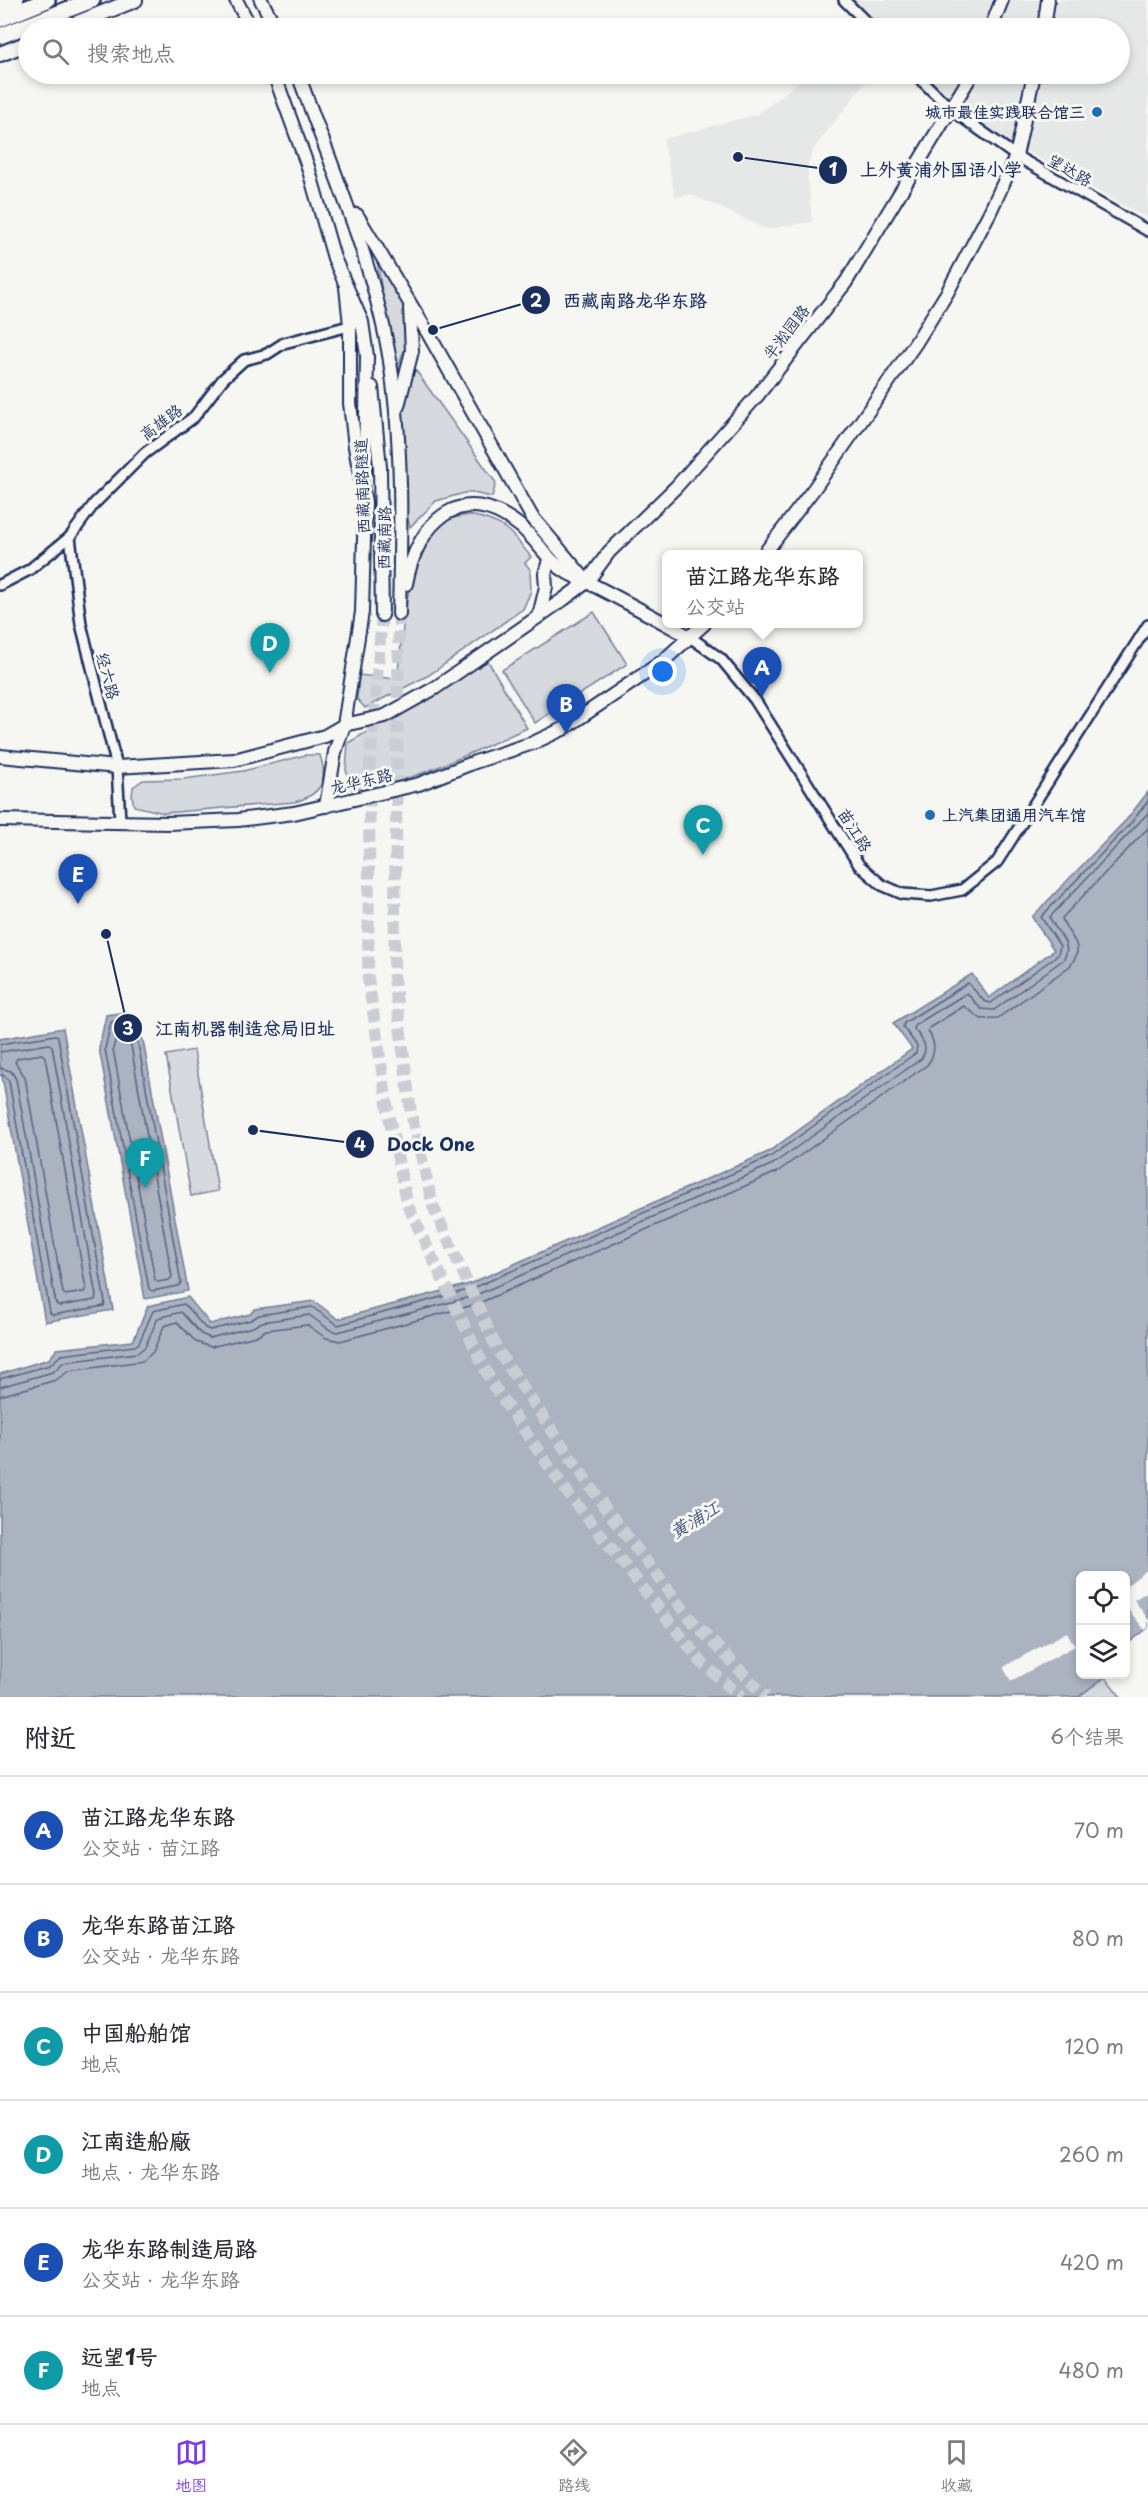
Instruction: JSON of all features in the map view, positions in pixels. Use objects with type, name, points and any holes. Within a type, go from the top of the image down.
[{"type":"highway","points":[[0,19],[47,0]]},
{"type":"highway","points":[[46,18],[92,0]]},
{"type":"highway","points":[[0,36],[18,29]]},
{"type":"main road","points":[[0,6],[16,0]]},
{"type":"main road","points":[[90,18],[135,0]]},
{"type":"main road","points":[[236,0],[246,18]]},
{"type":"main road","points":[[261,0],[271,18]]},
{"type":"main road","points":[[995,18],[1002,0]]},
{"type":"main road","points":[[1045,18],[1048,0]]},
{"type":"main road","points":[[0,54],[18,47]]},
{"type":"main road","name":"西藏南路","points":[[278,84],[308,168],[334,258],[346,287],[367,356],[362,612],[344,725],[335,752],[326,806]]},
{"type":"main road","name":"西藏南路","points":[[302,84],[360,240],[389,355],[396,414],[402,503],[399,614],[410,564],[424,532],[442,515],[459,508],[489,508],[507,517],[539,543],[549,560],[570,574],[662,622]]},
{"type":"main road","name":"半淞园路","points":[[587,582],[609,552],[676,487],[757,396],[846,282],[966,84]]},
{"type":"main road","points":[[768,550],[813,490],[948,293],[1016,156],[1032,84]]},
{"type":"main road","name":"西藏南路","points":[[339,185],[429,335],[532,517],[587,582]]},
{"type":"main road","points":[[396,414],[412,351],[409,304]]},
{"type":"main road","name":"西藏南路","points":[[356,324],[350,403],[365,502]]},
{"type":"main road","name":"西藏南路隧道","points":[[367,356],[374,396],[380,467],[382,615]]},
{"type":"main road","points":[[539,616],[546,587],[544,574],[549,560]]},
{"type":"main road","points":[[0,756],[117,768],[234,760],[325,736],[344,725],[385,716],[435,688],[587,582]]},
{"type":"main road","name":"西藏南路","points":[[673,628],[690,637]]},
{"type":"main road","points":[[690,637],[700,628]]},
{"type":"main road","name":"龙华东路","points":[[0,820],[168,823],[238,820],[294,813],[419,784],[533,743],[563,729],[662,662],[690,637]]},
{"type":"street","points":[[844,0],[862,18]]},
{"type":"street","name":"望达路","points":[[925,84],[952,110],[1016,156],[1148,231]]},
{"type":"street","name":"高雄路","points":[[0,585],[30,570],[70,537],[94,504],[145,453],[194,417],[224,379],[244,360],[267,354],[284,344],[356,324]]},
{"type":"street","name":"经六路","points":[[70,537],[82,634],[117,768],[120,821]]},
{"type":"street","name":"苗江路","points":[[690,637],[721,659],[755,700],[859,866],[882,885],[903,894],[931,896],[962,890],[997,862],[1148,626]]},
{"type":"shaded area","points":[[848,0],[1148,0],[1148,219],[967,118],[926,84],[1130,84],[1130,18],[865,18]]},
{"type":"shaded area","points":[[796,84],[864,84],[814,148],[807,166],[812,222],[766,229],[691,194],[675,197],[663,139],[759,114]]},
{"type":"shaded area","points":[[377,261],[405,307],[407,343],[397,369],[393,361]]},
{"type":"shaded area","points":[[412,365],[496,483],[492,497],[468,492],[436,501],[410,527],[407,516],[400,423],[401,406]]},
{"type":"shaded area","points":[[469,515],[490,520],[505,528],[531,557],[525,563],[530,569],[531,591],[523,609],[429,675],[365,708],[357,699],[359,675],[397,679],[411,581],[423,545],[432,531],[440,524]]},
{"type":"shaded area","points":[[594,612],[627,664],[535,723],[502,670]]},
{"type":"shaded area","points":[[488,661],[527,728],[414,776],[391,784],[352,789],[346,770],[348,743]]},
{"type":"shaded area","points":[[306,755],[320,755],[323,764],[323,780],[316,791],[294,802],[164,813],[134,806],[133,787],[143,780],[184,779],[243,771]]},
{"type":"shaded area","points":[[194,1050],[218,1191],[191,1196],[166,1055]]},
{"type":"shaded area","points":[[1102,1679],[1107,1679],[1121,1697],[1078,1697]]},
{"type":"water","name":"黄浦江","points":[[1148,792],[1148,1628],[1130,1642],[1130,1571],[1076,1571],[1076,1679],[1102,1679],[1078,1697],[0,1697],[0,1374],[49,1359],[57,1349],[133,1341],[148,1306],[188,1297],[210,1324],[250,1314],[255,1309],[314,1301],[338,1319],[469,1284],[768,1152],[912,1049],[893,1023],[972,974],[989,998],[1054,950],[1032,917],[1127,819]]},
{"type":"water","points":[[126,1012],[143,1040],[188,1291],[145,1299],[99,1048],[106,1015]]},
{"type":"water","points":[[63,1028],[113,1310],[45,1322],[0,1065],[0,1039]]},
{"type":"pier","points":[[1148,1569],[1148,1591],[1134,1600],[1148,1619],[1148,1628],[1145,1630],[1130,1612],[1130,1583]]},
{"type":"pier","points":[[1067,1632],[1075,1646],[1011,1681],[1003,1667]]},
{"type":"tunnel","points":[[399,614],[394,978],[411,1113],[433,1206],[498,1351],[603,1505],[693,1622],[766,1697]]},
{"type":"tunnel","points":[[382,615],[370,762],[368,978],[389,1117],[408,1206],[492,1384],[569,1495],[703,1664],[742,1697]]},
{"type":"place","name":"城市最佳实践联合馆三","points":[[1097,112]]},
{"type":"place","name":"上外黄浦外国语小学","points":[[738,157]]},
{"type":"place","name":"西藏南路龙华东路","points":[[433,330]]},
{"type":"place","name":"江南造船廠","points":[[270,673]]},
{"type":"place","name":"苗江路龙华东路","points":[[762,697]]},
{"type":"place","name":"龙华东路苗江路","points":[[566,734]]},
{"type":"place","name":"上汽集团通用汽车馆","points":[[930,815]]},
{"type":"place","name":"中国船舶馆","points":[[703,855]]},
{"type":"place","name":"龙华东路制造局路","points":[[78,904]]},
{"type":"place","name":"江南机器制造总局旧址","points":[[106,934]]},
{"type":"place","name":"Dock One","points":[[253,1130]]},
{"type":"place","name":"远望1号","points":[[145,1188]]}]
